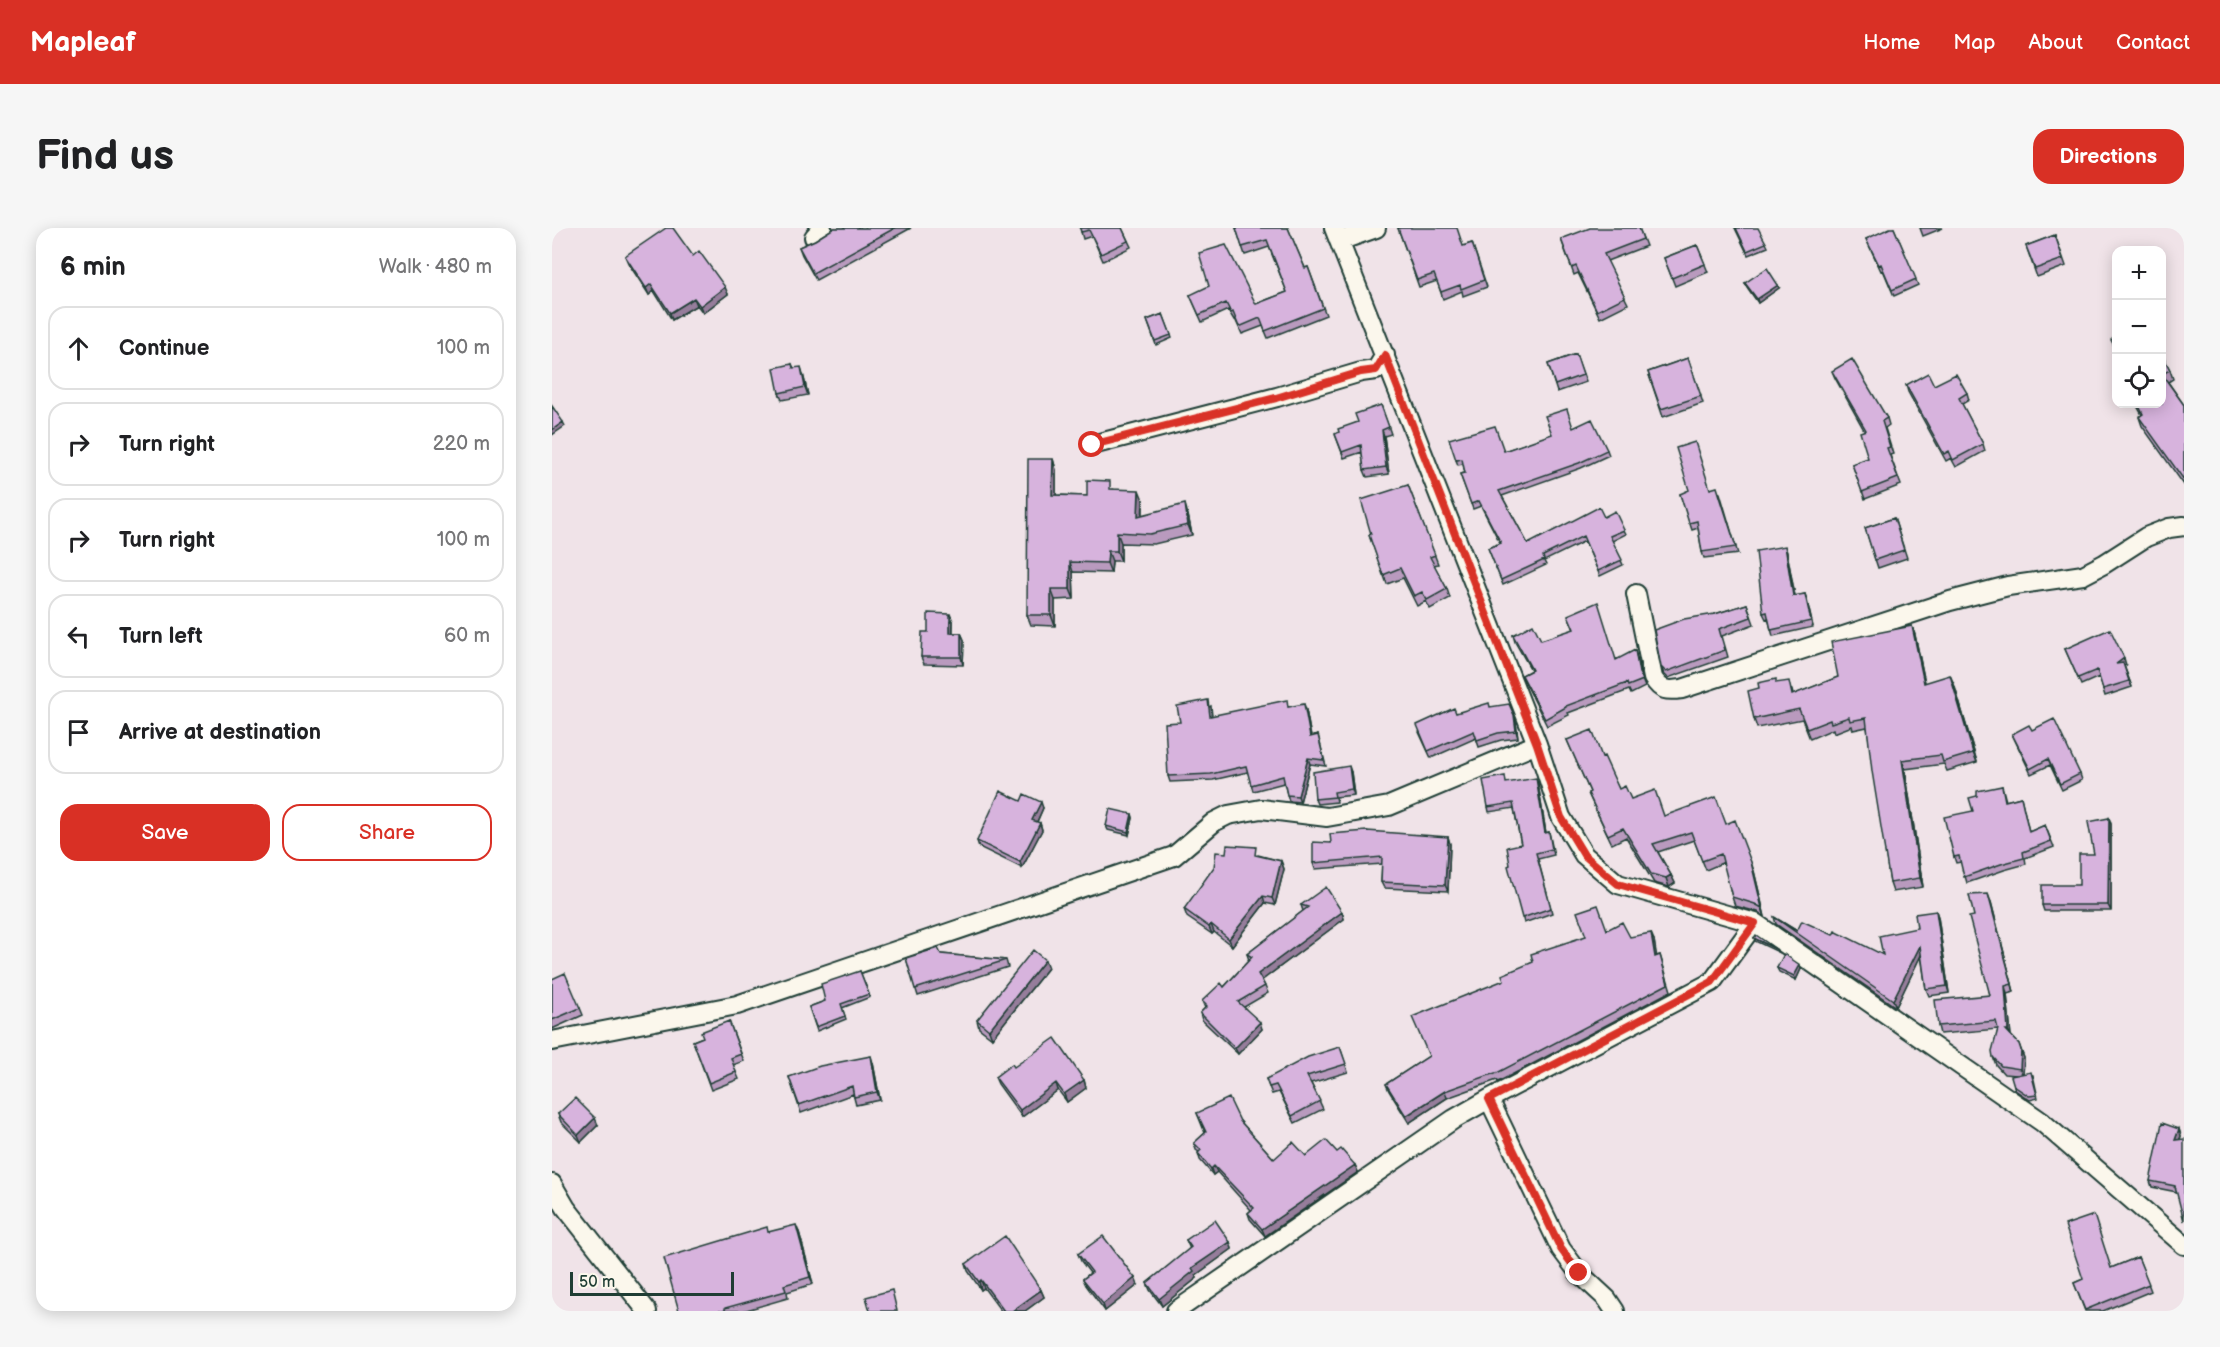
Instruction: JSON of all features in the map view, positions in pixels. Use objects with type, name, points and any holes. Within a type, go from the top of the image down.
[{"type":"street","points":[[1376,228],[1336,234],[1537,744],[1561,817],[1584,855],[1618,884],[1755,923],[2042,1122],[2184,1245]]},
{"type":"street","points":[[1092,445],[1276,398],[1361,372],[1376,370],[1385,355]]},
{"type":"street","points":[[1636,594],[1653,678],[1659,687],[1668,691],[1682,689],[1950,601],[2008,586],[2083,575],[2145,537],[2169,528],[2184,526]]},
{"type":"street","points":[[552,1041],[737,1005],[1174,856],[1214,822],[1228,815],[1261,809],[1327,817],[1389,806],[1537,744]]},
{"type":"street","points":[[1176,1311],[1454,1119],[1712,982],[1755,923]]},
{"type":"street","points":[[1489,1099],[1561,1249],[1579,1273],[1607,1299],[1616,1311]]},
{"type":"street","points":[[552,1184],[566,1208],[647,1311]]},
{"type":"building","points":[[666,228],[673,228],[693,256],[699,251],[725,287],[700,306],[694,298],[670,313],[651,284],[646,288],[625,256]]},
{"type":"building","points":[[834,228],[895,228],[813,273],[799,247]]},
{"type":"building","points":[[1080,228],[1122,228],[1128,241],[1101,254],[1089,230],[1081,232]]},
{"type":"building","points":[[1236,228],[1288,228],[1305,268],[1308,267],[1323,308],[1265,331],[1260,318],[1239,327],[1233,312],[1231,313],[1226,303],[1199,315],[1190,295],[1209,286],[1199,253],[1226,245],[1256,304],[1287,292],[1267,240],[1242,247]]},
{"type":"building","points":[[1398,228],[1457,228],[1463,246],[1472,243],[1484,280],[1461,289],[1460,285],[1441,292],[1434,274],[1417,280]]},
{"type":"building","points":[[1590,228],[1639,228],[1643,239],[1604,254],[1625,297],[1597,311],[1576,266],[1572,268],[1561,239]]},
{"type":"building","points":[[1736,228],[1758,228],[1766,243],[1747,251]]},
{"type":"building","points":[[1894,228],[1916,279],[1892,290],[1881,264],[1879,265],[1866,239]]},
{"type":"building","points":[[2055,235],[2063,259],[2035,269],[2026,246]]},
{"type":"building","points":[[1697,245],[1705,264],[1672,278],[1664,258]]},
{"type":"building","points":[[1767,268],[1778,285],[1757,299],[1745,283]]},
{"type":"building","points":[[1163,314],[1171,335],[1155,341],[1147,320]]},
{"type":"building","points":[[1576,354],[1583,375],[1555,385],[1548,364]]},
{"type":"building","points":[[1688,358],[1701,396],[1661,409],[1648,372]]},
{"type":"building","points":[[1852,359],[1887,418],[1882,421],[1890,447],[1887,448],[1898,478],[1862,492],[1852,464],[1868,458],[1860,432],[1866,430],[1832,371]]},
{"type":"building","points":[[792,364],[793,368],[801,367],[805,387],[779,393],[774,368]]},
{"type":"building","points":[[1928,373],[1934,385],[1956,374],[1967,393],[1959,398],[1983,444],[1953,460],[1949,451],[1944,454],[1906,385]]},
{"type":"building","points":[[2166,380],[2184,405],[2184,480],[2139,417],[2143,414],[2140,408],[2166,408]]},
{"type":"building","points":[[1381,405],[1389,427],[1382,430],[1386,467],[1364,470],[1361,445],[1342,452],[1335,434],[1339,432],[1338,429],[1358,422],[1355,414]]},
{"type":"building","points":[[552,406],[563,422],[552,430]]},
{"type":"building","points":[[1567,409],[1573,428],[1592,419],[1607,450],[1579,463],[1499,491],[1528,544],[1599,507],[1604,517],[1615,511],[1624,530],[1610,536],[1622,560],[1598,571],[1583,536],[1543,556],[1544,560],[1501,580],[1488,548],[1501,543],[1479,501],[1471,504],[1460,474],[1465,473],[1462,459],[1456,460],[1449,439],[1495,426],[1504,451],[1552,434],[1545,416]]},
{"type":"building","points":[[1695,442],[1710,489],[1717,487],[1736,547],[1702,552],[1697,521],[1689,523],[1680,494],[1689,490],[1676,448]]},
{"type":"building","points":[[1028,459],[1053,459],[1052,495],[1087,496],[1087,480],[1110,481],[1110,489],[1139,490],[1138,516],[1185,504],[1188,525],[1150,534],[1117,532],[1117,551],[1108,551],[1107,563],[1070,562],[1070,589],[1051,589],[1051,615],[1027,615]]},
{"type":"building","points":[[1408,485],[1435,555],[1430,557],[1447,589],[1427,600],[1422,592],[1414,596],[1400,568],[1383,575],[1369,535],[1371,534],[1361,500]]},
{"type":"building","points":[[1894,518],[1904,550],[1875,560],[1865,528]]},
{"type":"building","points":[[1785,546],[1793,596],[1805,594],[1811,621],[1771,630],[1767,612],[1763,613],[1756,551]]},
{"type":"building","points":[[1598,602],[1616,660],[1635,650],[1639,673],[1643,680],[1628,686],[1627,683],[1566,706],[1545,719],[1522,675],[1532,670],[1513,635],[1533,624],[1541,640],[1574,629],[1568,615]]},
{"type":"building","points":[[1747,604],[1751,617],[1719,629],[1725,650],[1666,672],[1661,667],[1654,630],[1684,619],[1715,614]]},
{"type":"building","points":[[928,613],[950,614],[950,633],[961,633],[961,657],[921,657],[922,632],[928,632]]},
{"type":"building","points":[[1912,626],[1924,683],[1950,675],[1973,753],[1943,762],[1941,755],[1902,760],[1920,878],[1890,883],[1866,718],[1850,721],[1849,717],[1831,723],[1830,720],[1807,729],[1799,709],[1754,719],[1748,691],[1759,688],[1758,683],[1776,679],[1776,683],[1789,681],[1792,695],[1838,677],[1831,642]]},
{"type":"building","points":[[2110,629],[2124,658],[2116,664],[2123,663],[2129,681],[2103,689],[2097,670],[2078,678],[2065,649]]},
{"type":"building","points":[[1208,700],[1210,716],[1287,700],[1288,707],[1304,704],[1310,737],[1318,735],[1324,760],[1308,758],[1298,796],[1287,795],[1283,776],[1251,785],[1246,766],[1211,774],[1168,776],[1165,723],[1180,722],[1177,706]]},
{"type":"building","points":[[1489,703],[1490,707],[1509,704],[1514,715],[1516,731],[1498,733],[1477,740],[1474,731],[1428,751],[1417,725],[1454,708],[1456,713]]},
{"type":"building","points":[[2054,719],[2080,774],[2060,784],[2048,759],[2030,769],[2012,734],[2029,725],[2032,730]]},
{"type":"building","points":[[1592,730],[1602,757],[1604,756],[1619,789],[1625,786],[1631,799],[1655,790],[1664,816],[1716,797],[1726,824],[1735,820],[1751,862],[1762,908],[1732,897],[1721,854],[1702,861],[1691,832],[1653,844],[1671,875],[1666,878],[1651,874],[1623,828],[1608,835],[1567,740]]},
{"type":"building","points":[[1349,766],[1352,789],[1334,792],[1335,797],[1315,799],[1313,772]]},
{"type":"building","points":[[1505,776],[1506,783],[1536,778],[1545,833],[1549,832],[1552,849],[1536,853],[1551,908],[1522,918],[1508,866],[1510,865],[1507,847],[1521,844],[1513,803],[1488,807],[1483,780]]},
{"type":"building","points":[[2002,786],[2005,801],[2021,797],[2029,832],[2045,825],[2051,841],[2023,852],[2024,858],[1964,877],[1959,856],[1954,857],[1944,817],[1973,811],[1969,798],[1977,796],[1977,791]]},
{"type":"building","points":[[1000,791],[1021,801],[1024,794],[1041,802],[1032,820],[1040,823],[1020,862],[977,841]]},
{"type":"building","points":[[1110,809],[1132,814],[1128,832],[1106,826]]},
{"type":"building","points":[[2109,818],[2108,905],[2042,905],[2042,885],[2079,885],[2079,854],[2094,854],[2088,822]]},
{"type":"building","points":[[1367,831],[1448,837],[1445,885],[1381,882],[1382,857],[1313,863],[1313,842],[1331,843],[1330,834]]},
{"type":"building","points":[[1227,845],[1256,847],[1255,855],[1281,861],[1272,898],[1263,896],[1229,939],[1211,924],[1209,927],[1184,909],[1214,867],[1216,852],[1226,853]]},
{"type":"building","points":[[1326,887],[1342,912],[1258,974],[1265,986],[1238,1002],[1260,1022],[1235,1048],[1200,1013],[1207,1006],[1202,1001],[1221,983],[1224,987],[1252,957],[1247,954],[1308,907],[1301,905]]},
{"type":"building","points":[[1988,894],[2012,984],[2005,986],[2008,1030],[2006,1030],[2019,1044],[2020,1069],[2001,1066],[1993,1057],[1992,1051],[1998,1029],[1996,1021],[1938,1026],[1935,1000],[1990,995],[1969,917],[1974,916],[1969,895]]},
{"type":"building","points":[[1598,905],[1607,930],[1622,922],[1630,937],[1651,933],[1655,957],[1660,955],[1668,984],[1495,1074],[1445,1091],[1406,1116],[1386,1084],[1429,1056],[1412,1017],[1504,980],[1502,975],[1533,962],[1531,954],[1586,936],[1577,912]]},
{"type":"building","points":[[1936,911],[1947,986],[1926,989],[1920,946],[1893,1000],[1774,917],[1797,931],[1802,921],[1833,935],[1835,931],[1883,955],[1879,936],[1917,928],[1915,914]]},
{"type":"building","points":[[1756,935],[1776,949],[1754,938]]},
{"type":"building","points":[[938,948],[941,954],[1006,960],[915,989],[906,958]]},
{"type":"building","points":[[1033,950],[1045,960],[989,1030],[977,1020]]},
{"type":"building","points":[[1784,954],[1800,965],[1794,976],[1777,968]]},
{"type":"building","points":[[860,971],[869,994],[841,1004],[845,1016],[816,1027],[809,1007],[825,1001],[821,984]]},
{"type":"building","points":[[565,973],[580,1008],[552,1020],[552,979]]},
{"type":"building","points":[[729,1021],[741,1054],[731,1058],[736,1072],[709,1083],[693,1041],[703,1037],[701,1032]]},
{"type":"building","points":[[1055,1038],[1084,1080],[1064,1094],[1056,1083],[1020,1110],[995,1077],[1012,1064],[1014,1067]]},
{"type":"building","points":[[1340,1047],[1346,1064],[1307,1076],[1320,1101],[1292,1116],[1276,1085],[1269,1087],[1266,1079],[1308,1057]]},
{"type":"building","points":[[871,1056],[877,1092],[854,1097],[852,1086],[799,1105],[789,1077],[820,1066]]},
{"type":"building","points":[[2031,1072],[2037,1095],[2029,1096],[2014,1086],[2011,1076]]},
{"type":"building","points":[[575,1098],[595,1118],[578,1135],[558,1114]]},
{"type":"building","points":[[1229,1098],[1240,1121],[1274,1159],[1293,1142],[1306,1156],[1326,1140],[1337,1152],[1341,1149],[1355,1165],[1262,1229],[1248,1213],[1254,1208],[1214,1166],[1211,1169],[1198,1153],[1201,1150],[1194,1143],[1206,1132],[1197,1113]]},
{"type":"building","points":[[2162,1123],[2179,1129],[2175,1140],[2184,1139],[2184,1221],[2175,1186],[2150,1181]]},
{"type":"building","points":[[2094,1215],[2111,1268],[2138,1257],[2149,1284],[2085,1310],[2074,1283],[2083,1279],[2065,1225]]},
{"type":"building","points":[[1215,1220],[1230,1242],[1192,1268],[1194,1271],[1159,1299],[1147,1283],[1191,1247],[1186,1240]]},
{"type":"building","points":[[796,1225],[810,1277],[784,1285],[786,1291],[725,1308],[725,1311],[679,1311],[664,1258],[767,1227],[768,1232]]},
{"type":"building","points":[[1005,1236],[1041,1290],[1012,1311],[1004,1311],[966,1264]]},
{"type":"building","points":[[1103,1236],[1135,1278],[1103,1304],[1083,1279],[1092,1272],[1078,1254]]},
{"type":"building","points":[[892,1290],[897,1311],[870,1311],[866,1297]]},
{"type":"route","points":[[1092,445],[1276,398],[1361,372],[1376,370],[1385,355],[1537,744],[1561,817],[1584,855],[1618,884],[1755,923],[1712,982],[1489,1099],[1561,1249],[1579,1273]]}]
